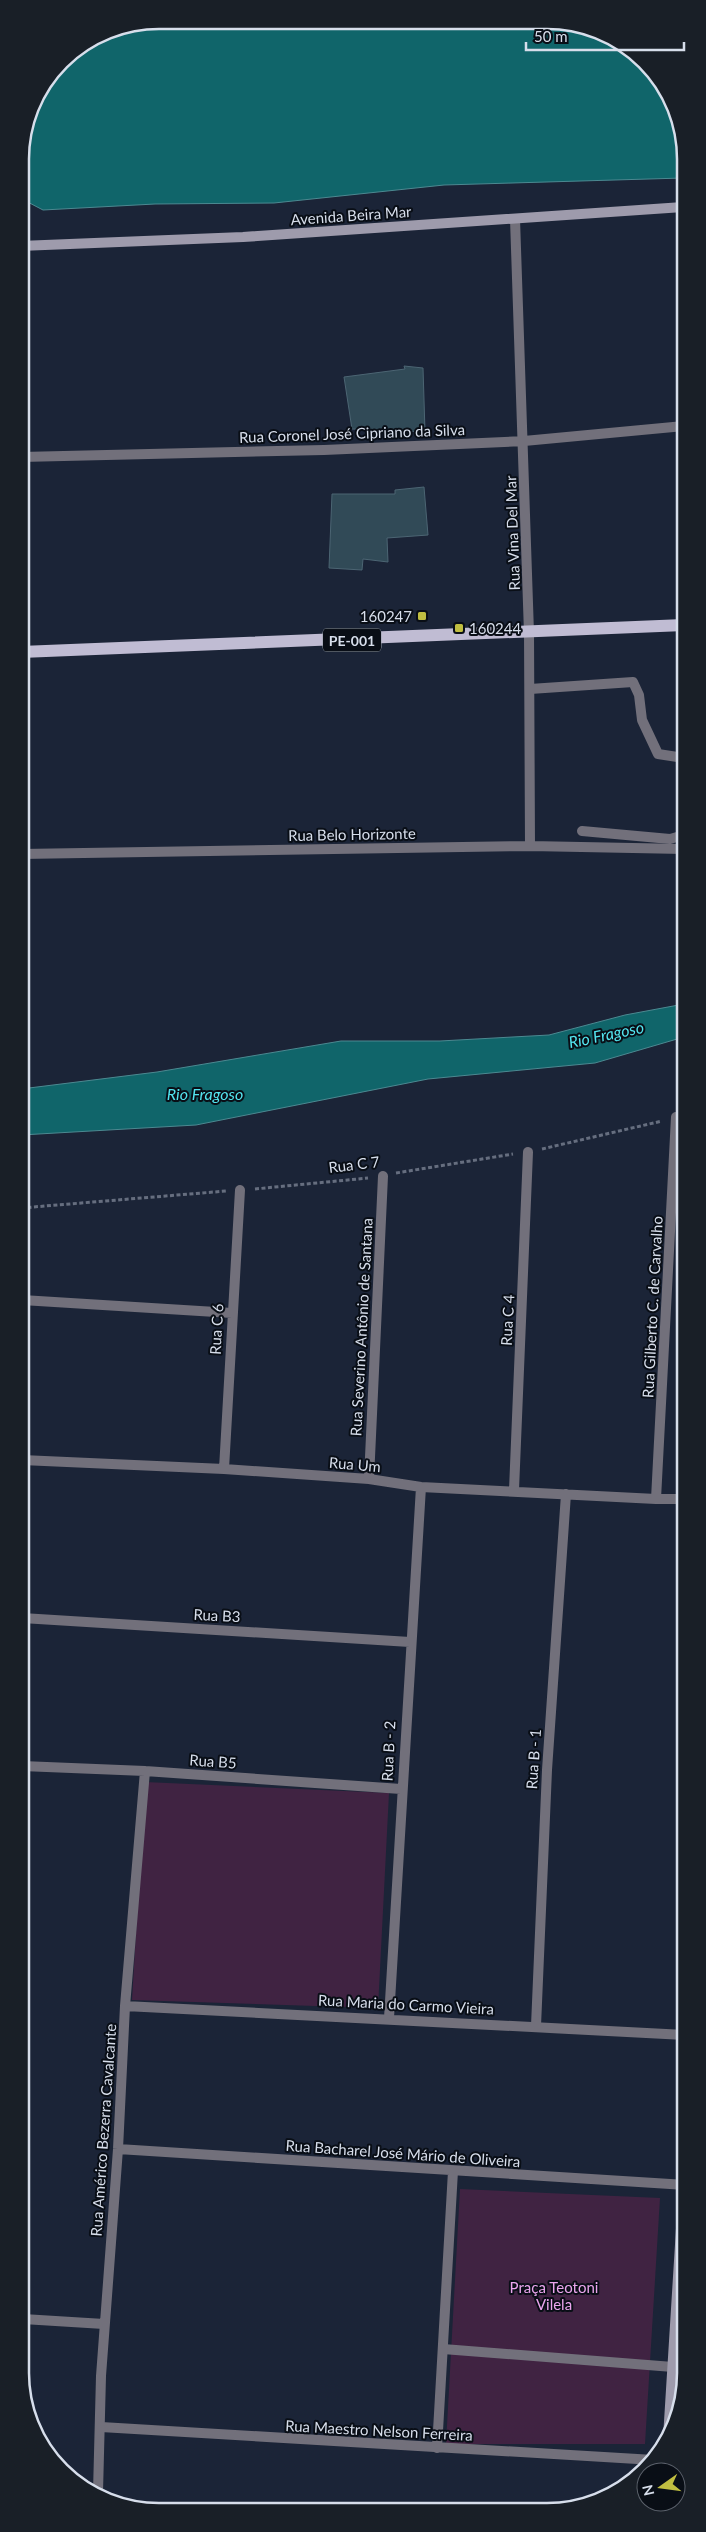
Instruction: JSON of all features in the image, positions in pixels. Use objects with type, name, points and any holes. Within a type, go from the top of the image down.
[{"type":"main road","name":"Avenida Beira Mar","points":[[29,246],[243,237],[677,208]]},
{"type":"main road","name":"PE-001","points":[[29,652],[677,626]]},
{"type":"main road","points":[[670,2416],[677,2306]]},
{"type":"street","name":"Rua Vina Del Mar","points":[[516,219],[530,633],[530,846]]},
{"type":"street","name":"Rua Coronel José Cipriano da Silva","points":[[29,458],[324,450],[524,442],[677,427]]},
{"type":"street","points":[[530,689],[634,682],[639,695],[642,720],[658,754],[677,757]]},
{"type":"street","points":[[582,831],[670,839],[677,837]]},
{"type":"street","name":"Rua Belo Horizonte","points":[[29,854],[530,846],[677,849]]},
{"type":"street","name":"Rua Gilberto C. de Carvalho","points":[[656,1499],[676,1117]]},
{"type":"street","name":"Rua C 4","points":[[514,1490],[528,1152]]},
{"type":"street","name":"Rua Severino Antônio de Santana","points":[[369,1479],[383,1176]]},
{"type":"street","name":"Rua C 6","points":[[224,1469],[240,1190]]},
{"type":"street","points":[[29,1300],[232,1313]]},
{"type":"street","name":"Rua Um","points":[[29,1460],[224,1469],[369,1479],[421,1486],[677,1499]]},
{"type":"street","name":"Rua B - 2","points":[[389,2018],[401,1789],[421,1486]]},
{"type":"street","name":"Rua B - 1","points":[[536,2026],[547,1770],[566,1494]]},
{"type":"street","name":"Rua B3","points":[[29,1618],[410,1642]]},
{"type":"street","name":"Rua B5","points":[[29,1766],[145,1771],[401,1789]]},
{"type":"street","name":"Rua Américo Bezerra Cavalcante","points":[[98,2488],[104,2324],[118,2149],[125,2006],[145,1771]]},
{"type":"street","name":"Rua Maria do Carmo Vieira","points":[[125,2006],[389,2018],[677,2035]]},
{"type":"street","name":"Rua Bacharel José Mário de Oliveira","points":[[118,2149],[677,2185]]},
{"type":"street","points":[[437,2448],[453,2171]]},
{"type":"street","points":[[29,2319],[104,2324]]},
{"type":"street","points":[[443,2349],[673,2367]]},
{"type":"street","name":"Rua Maestro Nelson Ferreira","points":[[101,2427],[645,2459]]},
{"type":"path","name":"Rua C 7","points":[[29,1207],[383,1176],[434,1166],[528,1152],[676,1117]]},
{"type":"green space","points":[[145,1782],[389,1793],[378,2008],[132,2000]]},
{"type":"green space","name":"Praça Teotoni Vilela","points":[[460,2189],[660,2198],[645,2444],[446,2444]]},
{"type":"water","points":[[158,29],[548,29],[573,31],[612,46],[627,56],[645,73],[664,101],[675,133],[677,178],[444,185],[274,203],[155,204],[43,210],[29,203],[30,142],[33,125],[42,101],[56,79],[79,56],[109,39],[133,31]]},
{"type":"water","name":"Rio Fragoso","points":[[677,1005],[677,1039],[595,1063],[428,1079],[196,1125],[29,1135],[29,1088],[157,1072],[341,1041],[440,1041],[549,1035],[625,1015]]},
{"type":"building","points":[[404,366],[423,368],[425,432],[352,429],[344,377],[405,369]]},
{"type":"building","points":[[424,487],[428,535],[387,538],[388,562],[363,559],[362,570],[329,568],[332,494],[395,494],[395,490]]},
{"type":"place","name":"160247","points":[[422,616]]},
{"type":"place","name":"160244","points":[[459,628]]}]
